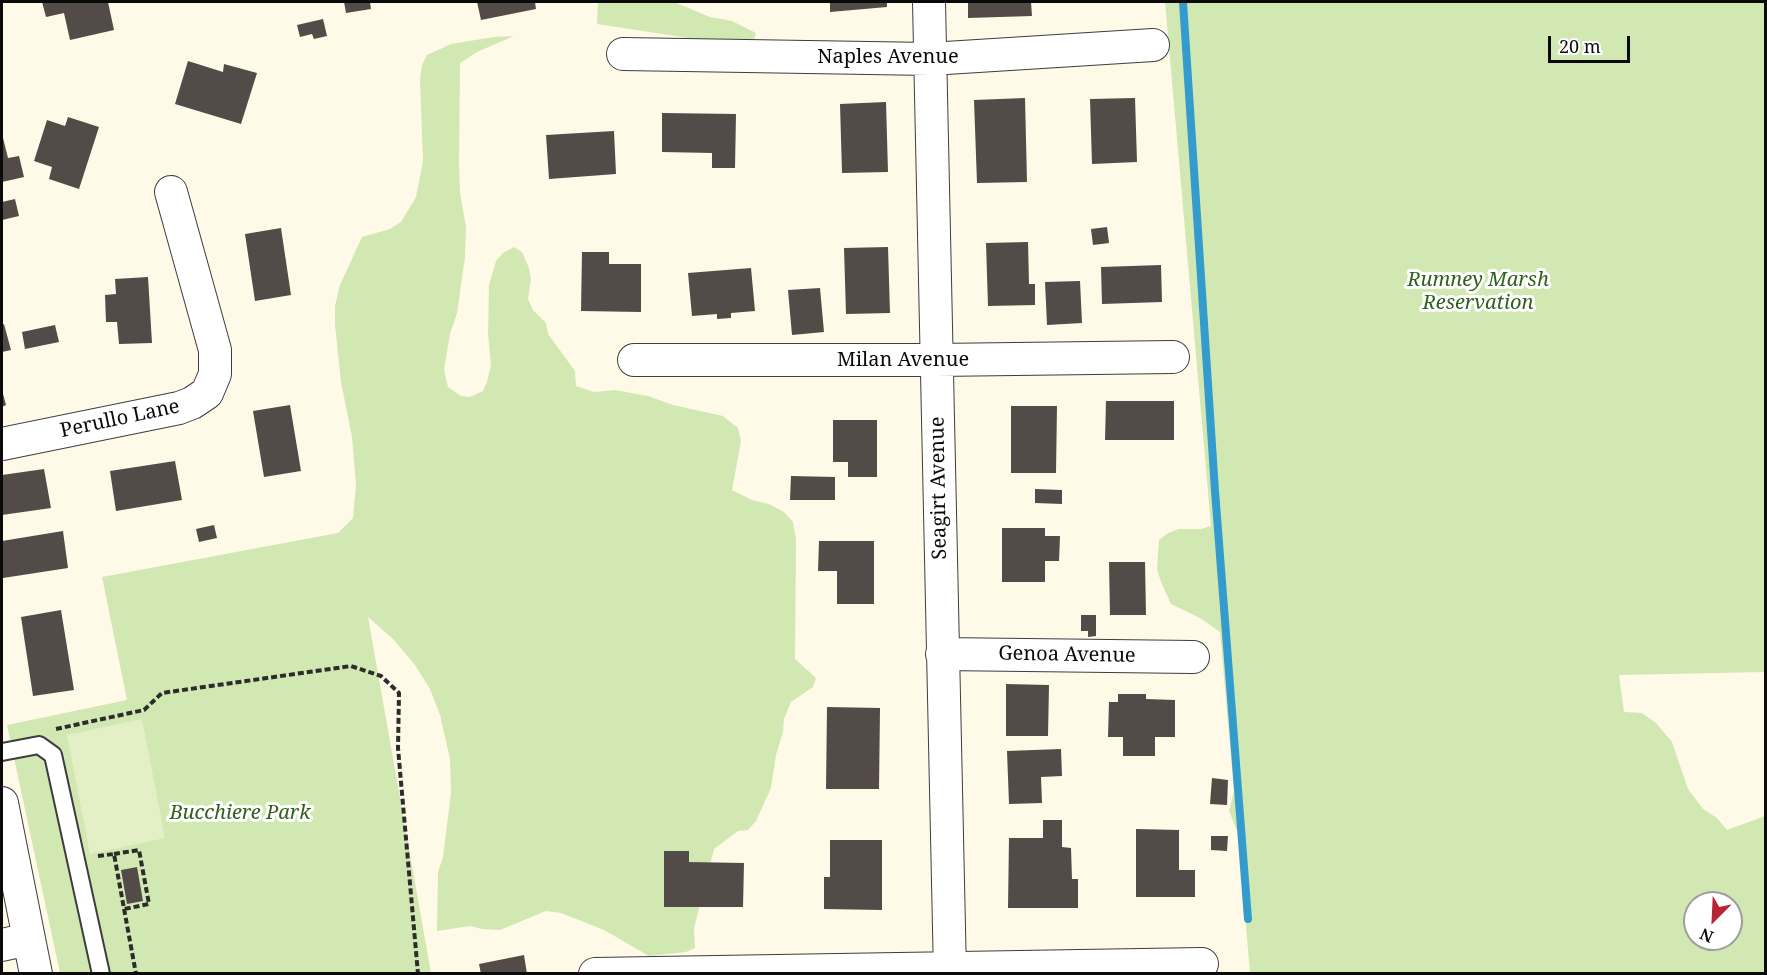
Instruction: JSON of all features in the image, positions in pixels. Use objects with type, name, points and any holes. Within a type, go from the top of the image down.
[{"type":"street","name":"Seagirt Avenue","points":[[929,2],[950,971]]},
{"type":"street","name":"Naples Avenue","points":[[623,54],[930,59],[1153,45]]},
{"type":"street","name":"Perullo Lane","points":[[2,444],[179,408],[207,393],[215,374],[215,350],[171,192]]},
{"type":"street","name":"Milan Avenue","points":[[634,360],[1173,357]]},
{"type":"street","name":"Genoa Avenue","points":[[942,654],[1193,657]]},
{"type":"street","points":[[2,803],[15,942],[36,974]]},
{"type":"street","points":[[594,974],[950,971],[1202,964]]},
{"type":"lane","points":[[2,752],[39,745],[53,755],[100,974]]},
{"type":"path","points":[[50,731],[144,710],[162,693],[351,666],[381,676],[399,693],[398,748],[418,974]]},
{"type":"path","points":[[114,854],[139,850],[149,904],[124,909]]},
{"type":"green space","points":[[598,2],[674,2],[710,17],[732,21],[756,33],[753,43],[701,40],[597,24]]},
{"type":"green space","name":"Rumney Marsh Reservation","points":[[1165,2],[1765,2],[1765,672],[1619,675],[1624,712],[1642,713],[1656,723],[1672,742],[1688,789],[1703,809],[1717,818],[1727,830],[1765,816],[1765,973],[1250,973],[1238,833],[1229,811],[1234,791],[1220,632],[1200,618],[1171,604],[1157,569],[1159,540],[1179,529],[1201,529],[1211,526]]},
{"type":"green space","name":"Bucchiere Park","points":[[514,36],[477,52],[460,63],[459,163],[460,193],[466,227],[465,257],[457,313],[450,334],[444,370],[448,387],[461,396],[470,397],[483,391],[491,366],[488,333],[489,285],[496,261],[503,253],[514,247],[522,252],[529,268],[531,279],[528,299],[533,310],[546,323],[548,334],[575,371],[576,386],[594,392],[615,390],[648,396],[673,405],[723,416],[738,428],[741,441],[732,490],[752,500],[769,504],[784,512],[793,522],[796,539],[795,659],[816,678],[813,687],[791,702],[784,719],[771,788],[756,821],[748,830],[738,831],[714,849],[694,928],[695,948],[686,952],[649,956],[604,930],[561,913],[546,911],[500,930],[470,926],[437,931],[438,872],[443,857],[451,793],[450,759],[440,715],[430,689],[415,665],[393,639],[368,617],[431,973],[60,973],[7,725],[127,700],[102,577],[338,533],[353,518],[356,485],[352,437],[341,382],[335,325],[335,306],[340,285],[362,237],[390,229],[401,222],[416,197],[423,161],[420,79],[422,65],[427,55],[451,44]]},
{"type":"green space","points":[[142,719],[165,838],[90,854],[67,735]]},
{"type":"building","points":[[42,2],[108,2],[114,30],[70,40],[64,13],[46,17]]},
{"type":"building","points":[[344,2],[370,2],[371,9],[346,13]]},
{"type":"building","points":[[477,2],[535,2],[536,9],[481,20]]},
{"type":"building","points":[[830,2],[887,2],[887,7],[830,12]]},
{"type":"building","points":[[968,2],[1031,2],[1032,16],[968,18]]},
{"type":"building","points":[[323,19],[327,36],[314,39],[312,34],[300,37],[297,25]]},
{"type":"building","points":[[188,61],[223,72],[224,64],[257,73],[241,124],[175,104]]},
{"type":"building","points":[[1025,98],[1027,182],[977,183],[974,100]]},
{"type":"building","points":[[1135,98],[1137,162],[1092,164],[1090,99]]},
{"type":"building","points":[[886,102],[888,172],[842,173],[840,104]]},
{"type":"building","points":[[662,113],[736,114],[735,168],[712,168],[712,153],[662,152]]},
{"type":"building","points":[[68,117],[99,127],[79,189],[49,179],[52,167],[34,161],[47,120],[65,126]]},
{"type":"building","points":[[614,131],[616,174],[549,179],[546,135]]},
{"type":"building","points":[[2,134],[8,158],[19,156],[24,177],[2,182]]},
{"type":"building","points":[[15,199],[19,216],[2,220],[2,202]]},
{"type":"building","points":[[1107,227],[1109,243],[1093,245],[1091,229]]},
{"type":"building","points":[[281,228],[291,295],[255,301],[245,234]]},
{"type":"building","points":[[1028,242],[1029,284],[1035,284],[1035,305],[988,306],[986,243]]},
{"type":"building","points":[[888,247],[890,313],[846,314],[844,248]]},
{"type":"building","points":[[582,252],[609,252],[609,264],[641,264],[641,312],[581,311]]},
{"type":"building","points":[[1161,265],[1162,302],[1102,304],[1101,267]]},
{"type":"building","points":[[751,268],[755,311],[731,313],[731,318],[717,319],[717,314],[692,316],[688,273]]},
{"type":"building","points":[[148,277],[152,343],[119,344],[117,322],[106,322],[105,295],[116,294],[115,279]]},
{"type":"building","points":[[1080,281],[1082,323],[1047,325],[1045,282]]},
{"type":"building","points":[[820,288],[824,332],[792,335],[788,290]]},
{"type":"building","points":[[4,324],[11,350],[2,352],[2,325]]},
{"type":"building","points":[[55,325],[59,342],[25,349],[22,332]]},
{"type":"building","points":[[2,390],[6,405],[2,407]]},
{"type":"building","points":[[1106,401],[1174,401],[1174,440],[1105,440]]},
{"type":"building","points":[[290,405],[301,471],[264,477],[253,411]]},
{"type":"building","points":[[1011,406],[1057,406],[1056,473],[1011,473]]},
{"type":"building","points":[[833,420],[877,420],[877,477],[848,477],[848,462],[833,462]]},
{"type":"building","points":[[175,461],[182,500],[116,511],[110,471]]},
{"type":"building","points":[[44,469],[51,508],[2,515],[2,475]]},
{"type":"building","points":[[791,476],[835,477],[835,500],[790,500]]},
{"type":"building","points":[[1035,489],[1062,490],[1062,504],[1035,503]]},
{"type":"building","points":[[214,525],[217,538],[199,542],[196,529]]},
{"type":"building","points":[[1002,528],[1045,528],[1045,536],[1060,536],[1059,561],[1045,561],[1045,582],[1002,582]]},
{"type":"building","points":[[63,531],[68,568],[3,578],[2,541]]},
{"type":"building","points":[[819,541],[874,541],[874,604],[837,604],[837,571],[818,571]]},
{"type":"building","points":[[1109,562],[1145,562],[1146,615],[1110,615]]},
{"type":"building","points":[[61,610],[74,690],[33,696],[21,617]]},
{"type":"building","points":[[1081,615],[1096,615],[1096,636],[1088,637],[1088,631],[1081,631]]},
{"type":"building","points":[[1006,684],[1049,685],[1048,736],[1006,736]]},
{"type":"building","points":[[1118,694],[1146,694],[1146,699],[1175,700],[1175,737],[1155,737],[1155,756],[1123,756],[1123,737],[1108,737],[1109,702],[1118,702]]},
{"type":"building","points":[[827,707],[880,708],[879,789],[826,789]]},
{"type":"building","points":[[1061,749],[1062,776],[1041,777],[1042,803],[1009,804],[1007,751]]},
{"type":"building","points":[[1212,778],[1228,780],[1227,805],[1210,804]]},
{"type":"building","points":[[1043,820],[1062,820],[1062,847],[1071,848],[1072,879],[1078,879],[1078,908],[1008,908],[1009,838],[1043,838]]},
{"type":"building","points":[[1136,829],[1179,830],[1179,870],[1195,870],[1195,897],[1136,897]]},
{"type":"building","points":[[1211,836],[1228,836],[1227,851],[1211,850]]},
{"type":"building","points":[[830,840],[882,840],[882,910],[824,909],[824,877],[830,877]]},
{"type":"building","points":[[664,851],[689,851],[689,862],[744,863],[743,907],[664,907]]},
{"type":"building","points":[[137,867],[143,901],[127,904],[121,870]]},
{"type":"building","points":[[524,955],[527,974],[481,974],[479,964]]},
{"type":"waterway","points":[[1183,2],[1215,491],[1248,919]]}]
